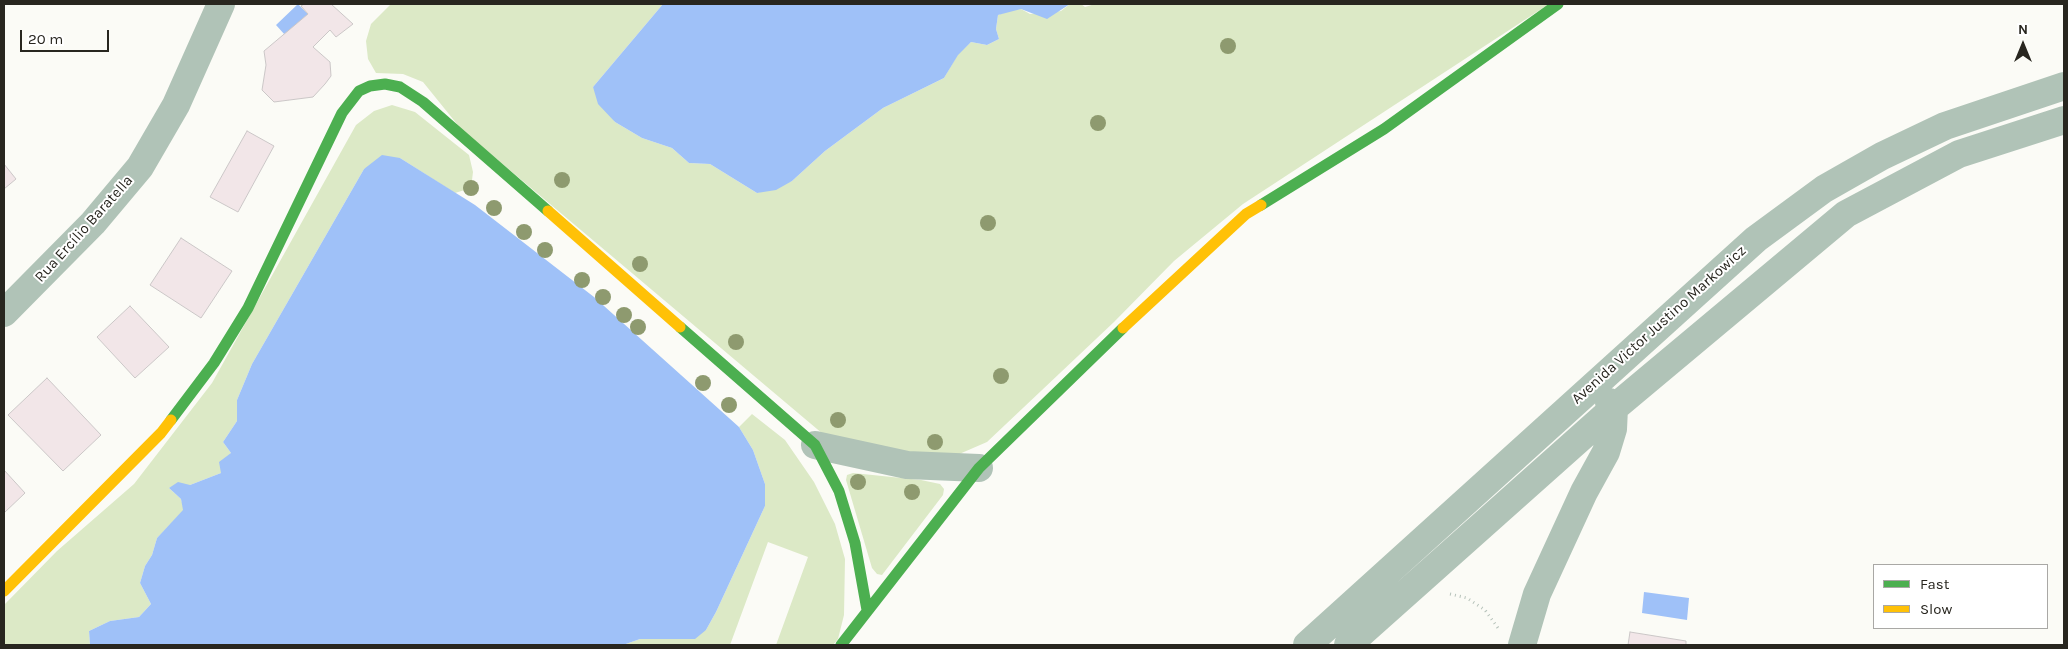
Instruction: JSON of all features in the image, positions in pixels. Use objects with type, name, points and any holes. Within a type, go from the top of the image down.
[{"type":"street","name":"Rua Ercílio Baratella","points":[[4,313],[93,222],[140,167],[176,106],[221,4]]},
{"type":"street","points":[[841,645],[980,468],[1137,315],[1246,214],[1384,130],[1558,4]]},
{"type":"street","points":[[4,591],[161,433],[214,363],[248,308],[273,261],[342,113],[359,91],[370,86],[385,84],[400,87],[423,102],[815,445],[839,491],[855,543],[867,610]]},
{"type":"street","name":"Avenida Victor Justino Markowicz","points":[[1306,645],[1594,383],[1756,239],[1824,189],[1882,156],[1945,126],[2064,86]]},
{"type":"street","name":"Avenida Victor Justino Markowicz","points":[[1348,645],[1614,408],[1846,214],[1959,154],[2064,120]]},
{"type":"street","points":[[1523,641],[1540,586],[1584,492],[1606,452],[1613,429],[1614,408],[1594,383]]},
{"type":"street","points":[[815,445],[907,465],[980,468]]},
{"type":"path","points":[[1443,594],[1467,598],[1485,610],[1496,628],[1523,641]]},
{"type":"green space","points":[[391,4],[663,4],[593,87],[615,122],[642,138],[672,148],[689,163],[710,164],[757,193],[792,181],[825,151],[883,108],[944,78],[958,54],[971,42],[987,45],[999,39],[996,29],[998,15],[1010,10],[1021,9],[1030,14],[1061,11],[1070,4],[1081,4],[1085,7],[1095,4],[1549,4],[1243,204],[1174,261],[1114,322],[987,442],[950,458],[836,445],[461,129],[423,82],[403,74],[376,73],[368,59],[366,41],[371,24]]},
{"type":"green space","points":[[392,105],[415,112],[469,155],[473,172],[471,188],[455,193],[400,158],[364,169],[252,364],[237,400],[237,421],[223,442],[231,453],[221,473],[190,485],[169,488],[181,499],[184,510],[157,538],[152,555],[145,566],[140,583],[151,604],[139,617],[110,621],[89,631],[90,645],[4,645],[4,605],[57,551],[134,484],[212,383],[356,125],[374,111]]},
{"type":"green space","points":[[752,414],[785,440],[814,482],[835,524],[845,559],[844,615],[838,639],[833,645],[776,645],[808,557],[768,542],[730,645],[623,645],[640,639],[672,639],[706,630],[765,506],[765,484],[753,450],[739,427]]},
{"type":"green space","points":[[853,473],[921,480],[940,484],[944,489],[943,495],[882,575],[877,574],[872,568],[846,480],[847,475]]},
{"type":"water","points":[[298,4],[308,14],[285,35],[276,25]]},
{"type":"water","points":[[663,4],[1070,4],[1047,19],[1021,9],[998,15],[996,29],[999,39],[987,45],[971,42],[958,55],[944,78],[883,108],[825,151],[792,181],[776,190],[757,193],[710,164],[689,163],[672,148],[642,138],[615,122],[598,104],[593,87]]},
{"type":"water","points":[[382,155],[400,158],[475,205],[594,297],[739,427],[753,450],[765,484],[765,506],[716,612],[706,630],[695,639],[640,639],[623,645],[90,645],[89,631],[110,621],[139,617],[151,604],[140,583],[145,566],[152,555],[157,538],[183,510],[181,499],[169,488],[178,482],[190,485],[221,473],[219,462],[231,453],[223,442],[237,421],[237,400],[252,364],[364,169]]},
{"type":"water","points":[[1644,592],[1689,598],[1687,620],[1642,613]]},
{"type":"building","points":[[304,4],[331,4],[353,24],[336,37],[330,30],[313,47],[330,62],[331,76],[313,97],[274,102],[262,90],[266,65],[264,51],[308,14],[301,6]]},
{"type":"building","points":[[247,131],[274,146],[238,212],[210,197]]},
{"type":"building","points":[[4,164],[16,179],[4,189]]},
{"type":"building","points":[[181,238],[232,271],[201,318],[150,285]]},
{"type":"building","points":[[130,306],[169,347],[135,378],[97,337]]},
{"type":"building","points":[[47,378],[101,435],[63,471],[8,415]]},
{"type":"building","points":[[4,470],[25,493],[4,513]]},
{"type":"building","points":[[1630,632],[1686,641],[1686,645],[1628,645]]},
{"type":"traffic: fast","points":[[1261,205],[1384,129],[1558,4]]},
{"type":"traffic: fast","points":[[171,420],[214,363],[248,308],[342,113],[359,91],[370,86],[385,84],[400,87],[423,102],[548,211]]},
{"type":"traffic: fast","points":[[680,327],[815,445],[839,491],[855,543],[867,610]]},
{"type":"traffic: fast","points":[[841,645],[979,468],[1123,328]]},
{"type":"traffic: slow","points":[[1123,328],[1246,214],[1261,205]]},
{"type":"traffic: slow","points":[[548,211],[680,327]]},
{"type":"traffic: slow","points":[[4,591],[161,433],[171,420]]}]
